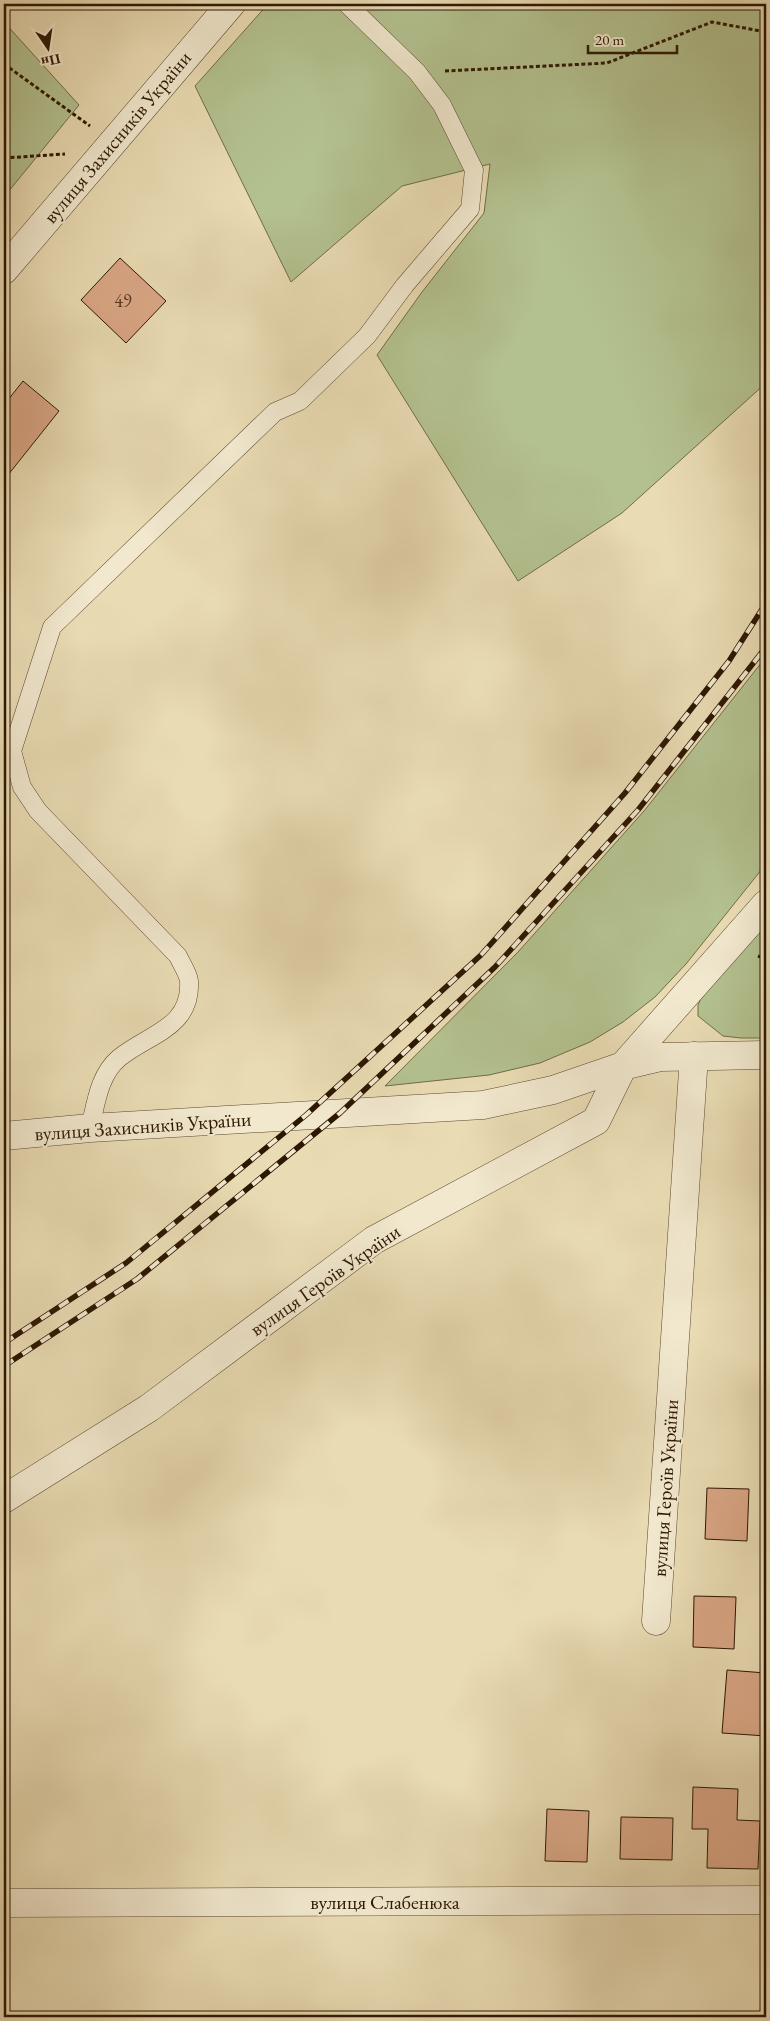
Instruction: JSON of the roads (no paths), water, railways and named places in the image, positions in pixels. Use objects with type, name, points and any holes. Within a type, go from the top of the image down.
[{"type":"street","name":"вулиця Захисників України","points":[[4,270],[231,4]]},
{"type":"street","points":[[623,1066],[766,904]]},
{"type":"street","points":[[623,1066],[661,1057],[766,1055]]},
{"type":"street","name":"вулиця Героїв України","points":[[656,1621],[694,1056]]},
{"type":"street","name":"вулиця Захисників України","points":[[4,1136],[90,1128],[483,1105],[553,1090],[623,1066]]},
{"type":"street","name":"вулиця Героїв України","points":[[4,1499],[149,1408],[374,1240],[596,1121],[623,1066]]},
{"type":"street","name":"вулиця Слабенюка","points":[[4,1903],[766,1900]]},
{"type":"lane","points":[[90,1128],[101,1082],[118,1059],[173,1024],[186,1006],[189,979],[178,956],[38,811],[22,787],[12,751],[52,627],[275,412],[300,401],[367,336],[405,284],[470,209],[474,170],[442,105],[418,72],[347,4]]},
{"type":"railway","points":[[4,1343],[126,1263],[306,1115],[481,955],[625,793],[729,661],[766,603]]},
{"type":"railway","points":[[4,1366],[137,1279],[340,1113],[495,967],[638,810],[766,647]]}]
